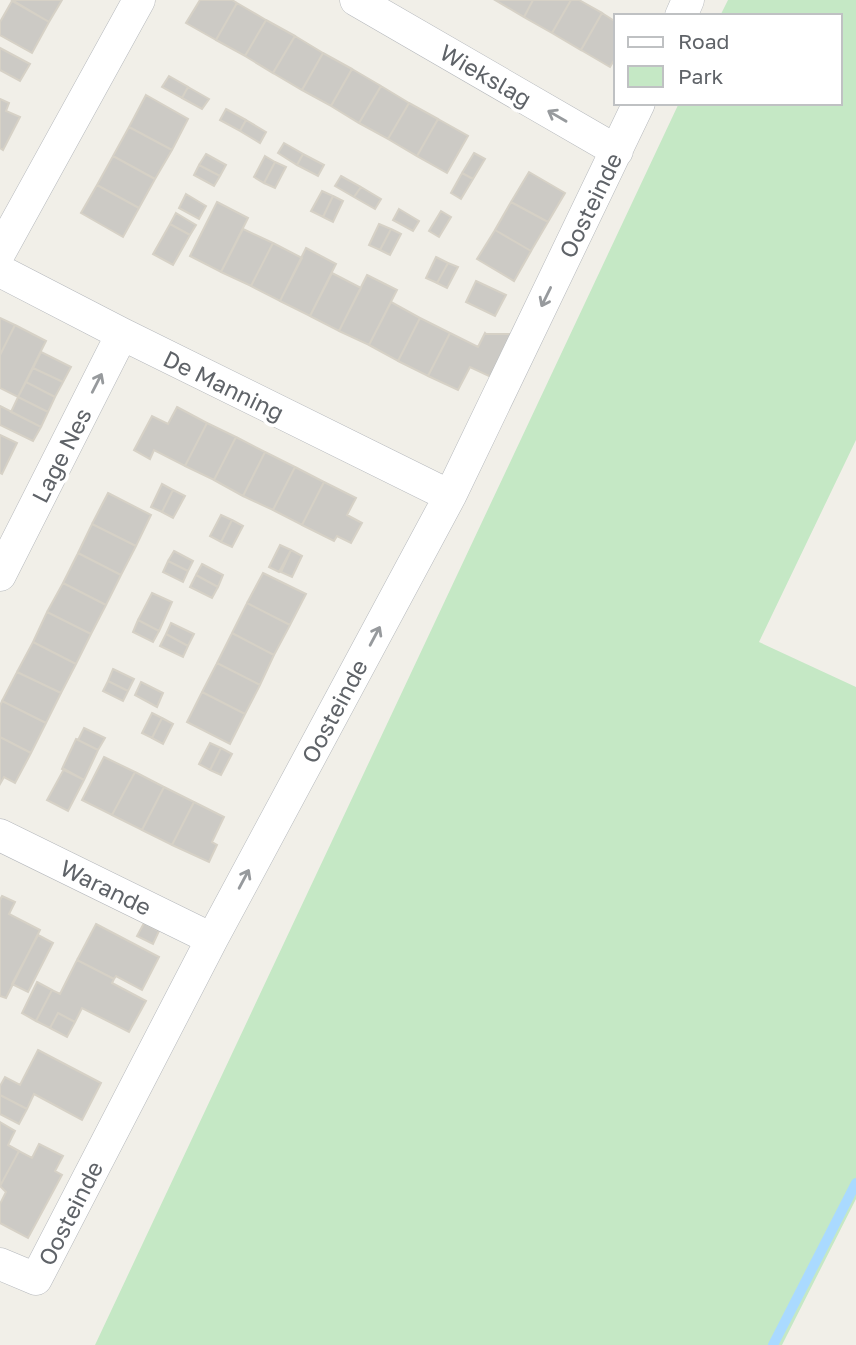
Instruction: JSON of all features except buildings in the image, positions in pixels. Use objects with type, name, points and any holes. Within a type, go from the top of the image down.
[{"type":"street","points":[[0,252],[139,0]]},
{"type":"street","name":"Wiekslag","points":[[356,0],[617,150]]},
{"type":"street","name":"Oosteinde","points":[[0,1264],[36,1279],[212,939],[450,496],[638,105]]},
{"type":"street","name":"De Manning","points":[[0,271],[450,496]]},
{"type":"street","name":"Lage Nes","points":[[0,575],[122,334]]},
{"type":"street","name":"Warande","points":[[0,835],[212,939]]},
{"type":"green space","points":[[728,0],[856,0],[856,440],[759,642],[856,687],[856,1199],[782,1345],[95,1345],[678,105],[842,105],[842,14],[721,14]]},
{"type":"waterway","points":[[773,1345],[856,1183]]}]
